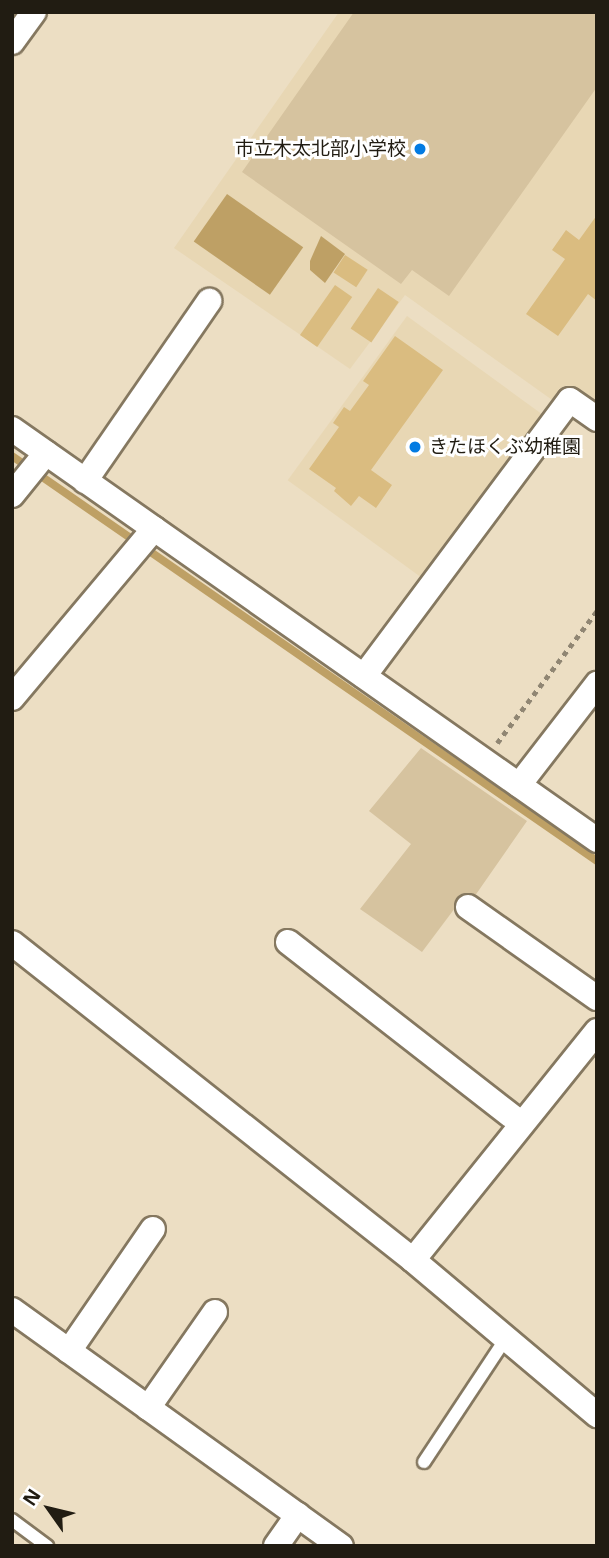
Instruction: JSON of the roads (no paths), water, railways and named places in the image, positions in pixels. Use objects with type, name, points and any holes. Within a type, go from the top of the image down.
[{"type":"street","points":[[12,42],[34,12]]},
{"type":"street","points":[[85,481],[209,301]]},
{"type":"street","points":[[364,676],[570,400],[597,419]]},
{"type":"street","points":[[12,429],[597,840]]},
{"type":"street","points":[[20,486],[46,453]]},
{"type":"street","points":[[12,698],[154,529]]},
{"type":"street","points":[[519,785],[597,684]]},
{"type":"street","points":[[468,907],[597,998]]},
{"type":"street","points":[[288,942],[522,1124]]},
{"type":"street","points":[[12,943],[413,1260],[597,1415]]},
{"type":"street","points":[[413,1260],[597,1031]]},
{"type":"street","points":[[69,1351],[153,1229]]},
{"type":"street","points":[[148,1408],[215,1312]]},
{"type":"street","points":[[16,1322],[69,1351],[341,1546]]},
{"type":"street","points":[[276,1546],[298,1515]]},
{"type":"lane","points":[[424,1462],[506,1338]]},
{"type":"lane","points":[[12,1520],[47,1546]]},
{"type":"waterway","points":[[12,456],[597,861]]},
{"type":"place","name":"市立木太北部小学校","points":[[420,149]]},
{"type":"place","name":"きたほくぶ幼稚園","points":[[415,447]]}]
